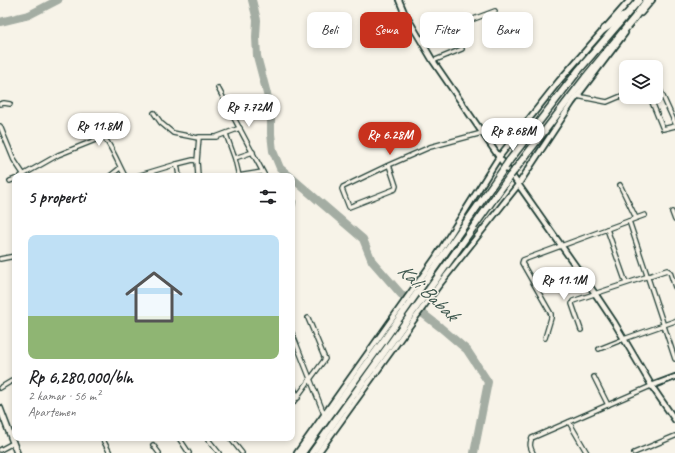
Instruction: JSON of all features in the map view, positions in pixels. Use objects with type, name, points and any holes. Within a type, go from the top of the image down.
[{"type":"highway","points":[[302,453],[425,277],[509,161],[578,71],[638,0]]},
{"type":"highway","points":[[627,30],[647,0]]},
{"type":"highway","points":[[603,30],[627,14]]},
{"type":"highway","points":[[312,453],[377,368],[512,173],[585,78],[635,17]]},
{"type":"main road","points":[[0,408],[12,440]]},
{"type":"main road","points":[[13,443],[17,453]]},
{"type":"street","points":[[399,0],[404,12],[420,39]]},
{"type":"street","points":[[425,277],[499,158],[559,81],[630,0]]},
{"type":"street","points":[[436,284],[518,185],[578,96],[627,30],[652,0]]},
{"type":"street","points":[[474,19],[495,11]]},
{"type":"street","points":[[425,48],[482,134],[595,293],[651,386],[675,420]]},
{"type":"street","points":[[433,61],[462,49]]},
{"type":"street","points":[[218,88],[253,152],[262,172],[257,173]]},
{"type":"street","points":[[578,96],[607,102],[619,97]]},
{"type":"street","points":[[653,104],[663,128],[675,126],[663,97]]},
{"type":"street","points":[[0,104],[10,104]]},
{"type":"street","points":[[154,113],[173,133],[198,138],[216,137],[240,128]]},
{"type":"street","points":[[0,128],[21,173]]},
{"type":"street","points":[[226,134],[235,158],[238,173]]},
{"type":"street","points":[[389,165],[396,190],[349,207],[342,189],[343,187],[389,165],[430,148],[482,134]]},
{"type":"street","points":[[28,173],[58,155],[103,137],[107,140],[123,173]]},
{"type":"street","points":[[198,138],[198,173]]},
{"type":"street","points":[[235,158],[253,152]]},
{"type":"street","points":[[147,173],[193,160],[197,161]]},
{"type":"street","points":[[177,164],[179,173]]},
{"type":"street","points":[[114,173],[120,168]]},
{"type":"street","points":[[620,185],[636,218]]},
{"type":"street","points":[[672,212],[675,220]]},
{"type":"street","points":[[545,338],[551,314],[537,291],[522,261],[645,215]]},
{"type":"street","points":[[629,221],[675,360]]},
{"type":"street","points":[[607,228],[626,284]]},
{"type":"street","points":[[0,259],[12,257]]},
{"type":"street","points":[[581,330],[572,302],[595,293],[668,270],[671,273],[675,287]]},
{"type":"street","points":[[295,401],[325,359],[308,318]]},
{"type":"street","points":[[599,349],[675,321]]},
{"type":"street","points":[[295,340],[324,414]]},
{"type":"street","points":[[296,453],[380,341]]},
{"type":"street","points":[[318,453],[377,368]]},
{"type":"street","points":[[594,377],[608,405]]},
{"type":"street","points":[[533,453],[530,446],[530,441],[532,438],[675,377]]},
{"type":"street","points":[[0,388],[12,381]]},
{"type":"street","points":[[295,391],[298,398]]},
{"type":"street","points":[[569,422],[587,453]]},
{"type":"street","points":[[634,453],[675,436]]},
{"type":"street","points":[[104,441],[110,453]]},
{"type":"street","points":[[182,441],[189,453]]},
{"type":"street","points":[[210,441],[219,453]]},
{"type":"street","points":[[234,441],[242,453]]},
{"type":"street","points":[[0,450],[13,443]]},
{"type":"street","points":[[153,445],[159,453]]},
{"type":"waterway","name":"Kali Babak","points":[[0,22],[29,15],[58,0]]},
{"type":"waterway","name":"Kali Babak","points":[[252,0],[257,20],[257,56],[271,109],[273,151],[280,168],[286,173]]},
{"type":"waterway","name":"Kali Babak","points":[[295,181],[363,239],[372,261],[408,302],[467,350],[488,382],[474,453]]}]
